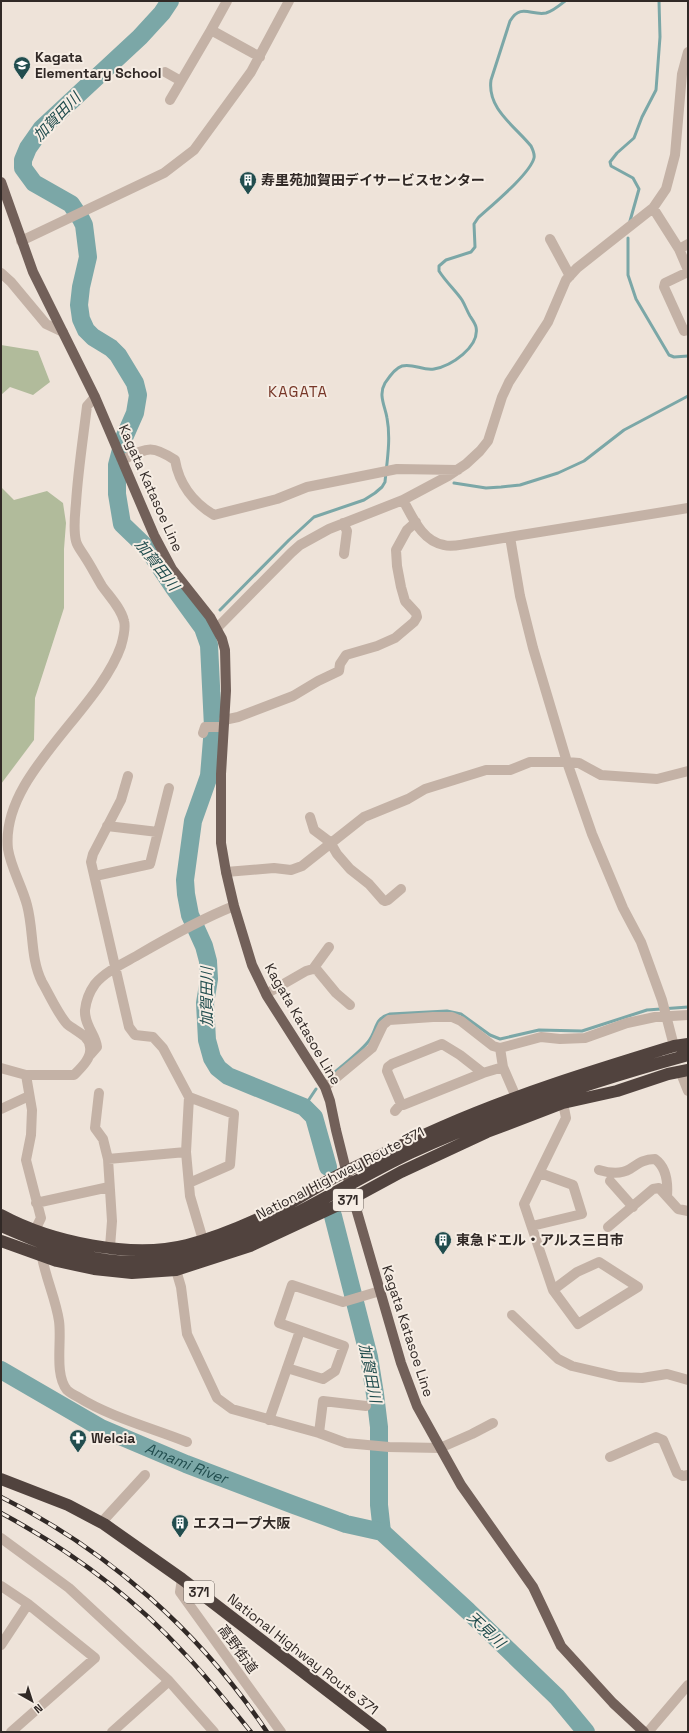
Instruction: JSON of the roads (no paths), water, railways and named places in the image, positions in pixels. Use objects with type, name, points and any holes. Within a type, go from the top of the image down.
[{"type":"highway","name":"371","points":[[1,1215],[35,1230],[76,1243],[110,1248],[162,1249],[186,1245],[237,1228],[279,1209],[346,1171],[444,1126],[516,1097],[674,1046],[688,1044]]},
{"type":"highway","name":"National Highway Route 371","points":[[1,1226],[45,1245],[76,1254],[107,1260],[157,1260],[196,1253],[219,1246],[269,1226],[411,1153],[489,1119],[584,1085],[688,1055]]},
{"type":"highway","name":"371","points":[[1,1241],[42,1257],[94,1269],[132,1274],[176,1270],[250,1246],[352,1198],[401,1172],[487,1132],[563,1104],[617,1091],[684,1070]]},
{"type":"highway","points":[[584,1085],[668,1074]]},
{"type":"highway","name":"National Highway Route 371","points":[[1,1479],[68,1504],[101,1523],[182,1579],[381,1732]]},
{"type":"main road","name":"Kagata Katasoe Line","points":[[1,182],[33,272],[95,397],[115,441],[126,458],[128,475],[163,553],[172,569],[210,617],[217,628],[225,650],[226,691],[222,725],[221,843],[234,906],[252,965],[266,994],[325,1087],[330,1101],[352,1198],[376,1292],[417,1406],[461,1485],[533,1587],[561,1646],[613,1703],[644,1732]]},
{"type":"street","points":[[170,100],[227,1]]},
{"type":"street","points":[[22,241],[164,173],[194,150],[251,72],[289,1]]},
{"type":"street","points":[[211,30],[260,56]]},
{"type":"street","points":[[217,628],[290,553],[300,545],[329,529],[403,500],[458,470],[480,451],[488,441],[502,397],[507,387],[540,337],[566,280],[577,268],[653,208],[666,189],[675,155],[682,74],[688,52]]},
{"type":"street","points":[[165,72],[181,81]]},
{"type":"street","points":[[653,208],[684,246],[688,271],[665,283],[664,288],[684,331],[688,330]]},
{"type":"street","points":[[550,238],[570,276]]},
{"type":"street","points":[[1,273],[12,282],[46,324],[63,332]]},
{"type":"street","points":[[1,1068],[26,1075],[74,1075],[82,1067],[91,1048],[82,1033],[67,1024],[37,969],[31,942],[27,905],[10,856],[8,829],[14,804],[20,792],[38,764],[94,692],[110,668],[120,646],[124,629],[124,620],[120,611],[101,584],[76,541],[75,518],[87,406],[95,397]]},
{"type":"street","points":[[126,458],[143,450],[161,450],[175,460],[177,472],[182,483],[200,507],[214,515],[277,499],[308,487],[393,470],[443,468],[458,470]]},
{"type":"street","points":[[403,500],[426,536],[433,542],[445,546],[688,508]]},
{"type":"street","points":[[204,730],[222,725],[238,717],[293,696],[318,681],[339,671],[340,664],[346,655],[377,646],[395,638],[414,622],[417,617],[416,613],[405,601],[401,587],[396,550],[407,530],[416,522]]},
{"type":"street","points":[[343,523],[347,531],[344,554]]},
{"type":"street","points":[[510,537],[520,596],[531,640],[567,762],[592,834],[623,908],[641,942],[662,1000],[674,1046]]},
{"type":"street","points":[[226,872],[274,868],[291,870],[302,866],[330,842],[364,817],[408,799],[425,789],[486,770],[510,770],[530,762],[567,762],[579,763],[601,775],[657,779],[688,772]]},
{"type":"street","points":[[128,776],[121,800],[93,854],[91,862],[129,1027],[136,1035],[154,1037],[163,1048],[189,1097],[186,1152],[190,1196],[203,1240]]},
{"type":"street","points":[[95,876],[150,864],[169,788]]},
{"type":"street","points":[[310,817],[314,830],[330,842],[337,854],[350,869],[369,884],[383,900],[388,900],[401,889]]},
{"type":"street","points":[[108,826],[158,832]]},
{"type":"street","points":[[88,1056],[93,1053],[97,1047],[97,1042],[91,1034],[87,1023],[85,1011],[88,998],[95,984],[116,968],[183,930],[234,906]]},
{"type":"street","points":[[313,969],[329,947]]},
{"type":"street","points":[[266,994],[306,971],[313,969],[318,970],[336,993],[350,1006]]},
{"type":"street","points":[[325,1087],[372,1048],[383,1026],[389,1020],[452,1017],[461,1021],[492,1046],[500,1048],[541,1037],[560,1039],[585,1038],[627,1023],[656,1017],[688,1015]]},
{"type":"street","points":[[483,1073],[460,1054],[442,1044],[392,1064],[388,1067],[387,1071],[398,1108],[483,1073],[503,1067]]},
{"type":"street","points":[[500,1048],[503,1067],[516,1097]]},
{"type":"street","points":[[684,1070],[688,1091]]},
{"type":"street","points":[[26,1075],[32,1110],[31,1135],[26,1160],[41,1218],[35,1230]]},
{"type":"street","points":[[99,1093],[95,1128],[103,1139],[108,1159],[112,1221],[110,1248]]},
{"type":"street","points":[[1,1109],[29,1096]]},
{"type":"street","points":[[189,1097],[234,1114],[230,1165],[189,1183]]},
{"type":"street","points":[[553,1290],[576,1272],[599,1262],[638,1287],[578,1324],[553,1290],[524,1204],[566,1118],[563,1104]]},
{"type":"street","points":[[108,1159],[186,1152]]},
{"type":"street","points":[[598,1170],[610,1173],[620,1173],[629,1170],[641,1161],[656,1159],[664,1168],[668,1189],[667,1196]]},
{"type":"street","points":[[532,1226],[582,1214],[573,1185],[540,1173]]},
{"type":"street","points":[[610,1180],[633,1207]]},
{"type":"street","points":[[36,1203],[109,1186]]},
{"type":"street","points":[[608,1227],[653,1189],[659,1188],[678,1209],[688,1211]]},
{"type":"street","points":[[42,1257],[59,1320],[60,1366],[62,1380],[68,1390],[91,1405],[187,1442]]},
{"type":"street","points":[[176,1270],[181,1287],[187,1334],[217,1398],[232,1409],[318,1433],[346,1444],[389,1447],[440,1448],[493,1423]]},
{"type":"street","points":[[287,1368],[323,1379],[335,1371],[344,1346],[279,1324],[292,1285],[343,1302],[376,1292]]},
{"type":"street","points":[[512,1315],[558,1359],[572,1366],[619,1377],[642,1378],[667,1374],[688,1380]]},
{"type":"street","points":[[269,1420],[300,1331]]},
{"type":"street","points":[[318,1433],[323,1401],[366,1406]]},
{"type":"street","points":[[610,1457],[656,1437],[663,1440],[677,1473],[684,1476],[688,1475]]},
{"type":"street","points":[[101,1523],[145,1474]]},
{"type":"street","points":[[1,1538],[69,1588],[169,1680],[214,1732]]},
{"type":"street","name":"高野街道","points":[[182,1579],[180,1592],[281,1732]]},
{"type":"street","points":[[1,1586],[28,1604],[95,1658],[11,1732]]},
{"type":"street","points":[[1,1645],[28,1604]]},
{"type":"street","points":[[112,1732],[169,1680]]},
{"type":"street","points":[[648,1732],[688,1685]]},
{"type":"waterway","name":"加賀田川","points":[[170,1],[162,13],[140,37],[42,128],[28,148],[23,160],[23,168],[34,183],[71,204],[81,219],[84,225],[88,257],[81,287],[79,305],[81,319],[86,330],[93,337],[111,348],[118,355],[135,383],[138,395],[135,413],[124,438],[117,465],[117,494],[122,524],[148,549],[203,628],[209,645],[213,727],[209,776],[193,821],[185,880],[190,915],[204,946],[208,961],[209,979],[205,1003],[207,1040],[212,1058],[218,1068],[228,1076],[304,1107],[314,1117],[328,1167]]},
{"type":"waterway","points":[[220,610],[289,540],[314,517],[364,500],[382,487],[385,482],[389,442],[388,426],[382,392],[385,383],[392,373],[399,367],[406,365],[426,369],[441,367],[456,360],[474,342],[476,334],[475,324],[462,300],[439,271],[439,266],[446,260],[471,252],[475,247],[474,224],[478,218],[518,181],[531,165],[534,158],[531,146],[498,108],[493,100],[491,90],[491,80],[510,21],[514,16],[522,11],[546,13],[565,1]]},
{"type":"waterway","points":[[630,221],[639,189],[633,178],[611,166],[610,162],[617,153],[634,138],[642,117],[656,90],[660,37],[659,1]]},
{"type":"waterway","points":[[628,238],[628,275],[636,299],[669,355],[674,357],[688,356]]},
{"type":"waterway","points":[[454,483],[486,488],[501,487],[520,485],[558,473],[584,461],[624,430],[688,396]]},
{"type":"waterway","name":"加賀田川","points":[[203,628],[206,625]]},
{"type":"waterway","points":[[330,1076],[368,1042],[378,1022],[390,1014],[447,1011],[461,1014],[490,1035],[500,1039],[539,1030],[582,1031],[647,1010],[688,1007]]},
{"type":"waterway","points":[[304,1107],[316,1089]]},
{"type":"waterway","name":"加賀田川","points":[[333,1216],[369,1357],[375,1394],[379,1427],[379,1505],[382,1532]]},
{"type":"waterway","name":"Amami River","points":[[1,1370],[101,1428],[186,1464],[294,1505],[346,1524],[382,1532],[468,1611],[557,1697],[586,1732]]},
{"type":"railway","points":[[1,1497],[40,1518],[78,1542],[115,1569],[149,1597],[182,1628],[213,1661],[267,1732]]},
{"type":"railway","points":[[1,1513],[51,1542],[75,1558],[143,1612],[193,1662],[251,1732]]},
{"type":"place","name":"Kagata Elementary School","points":[[22,80]]},
{"type":"place","name":"寿里苑加賀田デイサービスセンター","points":[[248,195]]},
{"type":"place","name":"東急ドエル・アルス三日市","points":[[443,1255]]},
{"type":"place","name":"Welcia","points":[[78,1453]]},
{"type":"place","name":"エスコープ大阪","points":[[180,1538]]},
{"type":"district","name":"KAGATA","points":[[298,392]]},
{"type":"water label","name":"天見川","points":[[486,1630]]}]
